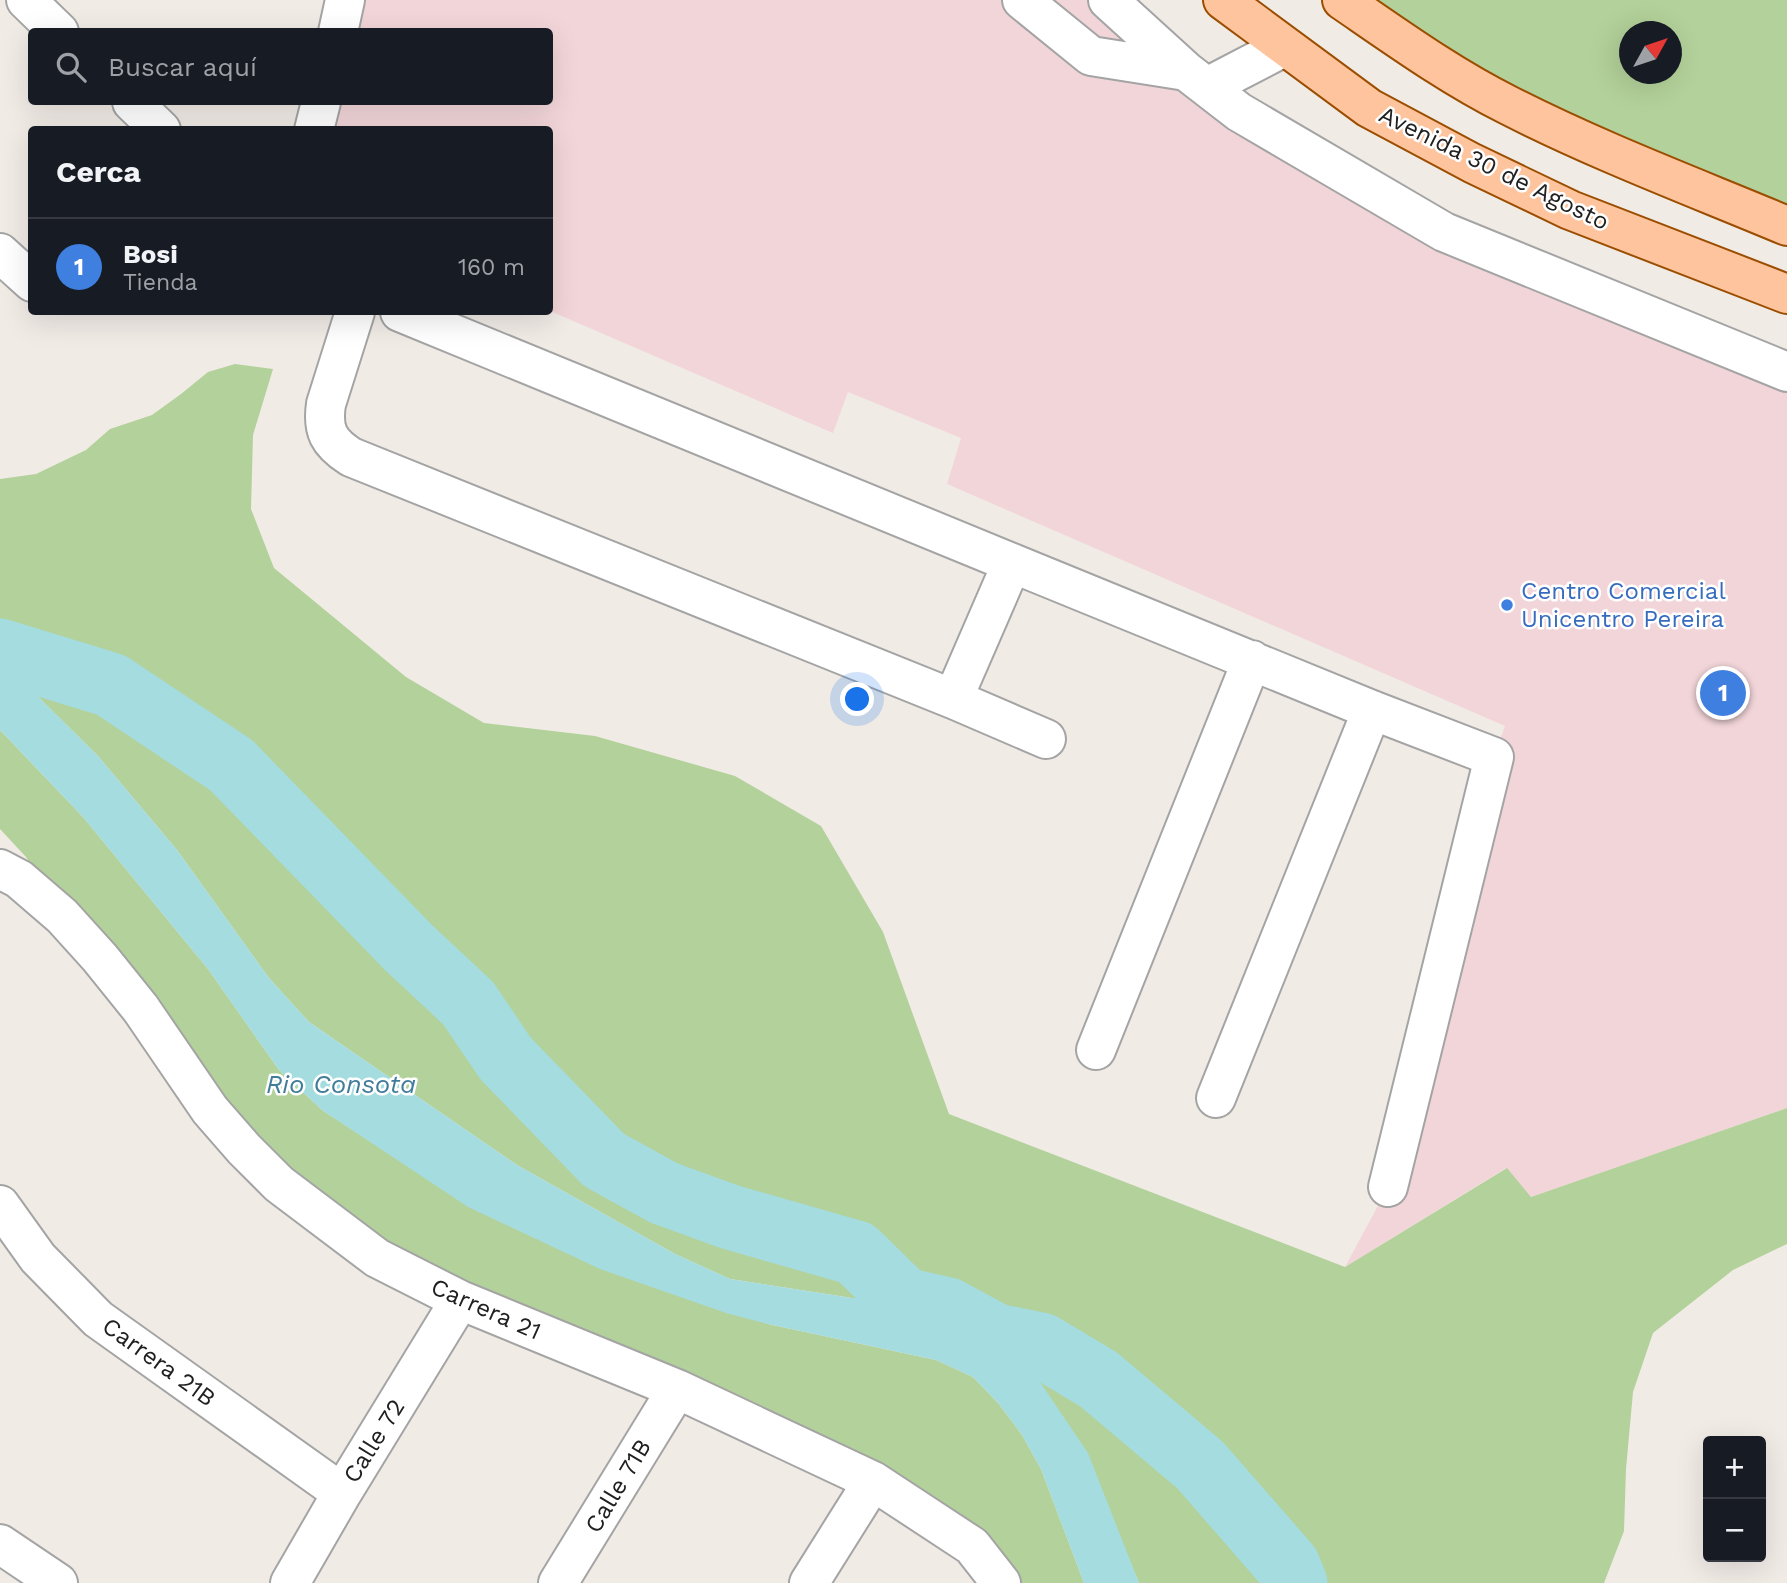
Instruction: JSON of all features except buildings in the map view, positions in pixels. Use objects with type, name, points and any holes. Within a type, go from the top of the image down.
[{"type":"main road","name":"Avenida 30 de Agosto","points":[[1223,0],[1368,107],[1472,163],[1570,209],[1787,294]]},
{"type":"main road","points":[[1342,0],[1415,50],[1506,105],[1593,145],[1787,226]]},
{"type":"street","points":[[26,0],[55,28]]},
{"type":"street","points":[[339,28],[345,0]]},
{"type":"street","points":[[1022,0],[1091,56],[1197,79],[1284,47]]},
{"type":"street","points":[[1108,0],[1197,79],[1239,112],[1444,232],[1787,372]]},
{"type":"street","points":[[135,105],[157,126]]},
{"type":"street","points":[[315,126],[320,105]]},
{"type":"street","points":[[0,253],[28,278]]},
{"type":"street","points":[[354,315],[326,404],[324,420],[328,435],[338,449],[364,463],[953,699],[1046,739]]},
{"type":"street","points":[[407,315],[1012,564],[1494,757],[1388,1187]]},
{"type":"street","points":[[953,699],[1012,564]]},
{"type":"street","points":[[1096,1050],[1252,660]]},
{"type":"street","points":[[1216,1098],[1373,710]]},
{"type":"street","name":"Carrera 21","points":[[0,869],[19,879],[62,916],[100,958],[141,1009],[210,1110],[279,1184],[377,1258],[460,1300],[677,1389],[873,1481],[972,1546],[1001,1583]]},
{"type":"street","name":"Carrera 21B","points":[[0,1205],[38,1258],[98,1319],[342,1493]]},
{"type":"street","name":"Calle 72","points":[[290,1583],[460,1300]]},
{"type":"street","name":"Calle 71B","points":[[558,1583],[677,1389]]},
{"type":"street","points":[[809,1583],[873,1481]]},
{"type":"street","points":[[0,1544],[58,1583]]},
{"type":"shaded area","name":"Centro Comercial Unicentro Pereira","points":[[345,0],[1108,0],[1444,232],[1787,372],[1787,1108],[1531,1197],[1506,1168],[1345,1267],[1388,1187],[1494,757],[1505,726],[947,484],[961,438],[848,392],[833,433],[553,312],[553,126],[315,126],[320,105],[553,105],[553,28],[339,28]]},
{"type":"green space","points":[[1342,0],[1787,0],[1787,226]]},
{"type":"green space","points":[[235,364],[273,369],[253,435],[251,509],[274,568],[406,677],[484,723],[595,736],[735,776],[821,826],[883,932],[949,1114],[1345,1267],[1507,1168],[1531,1197],[1787,1108],[1787,1244],[1733,1270],[1653,1333],[1633,1392],[1624,1531],[1604,1583],[1139,1583],[1114,1523],[904,1300],[852,1298],[730,1279],[675,1254],[517,1165],[309,1022],[269,978],[177,850],[98,756],[0,659],[0,479],[36,474],[86,450],[110,429],[152,415],[208,372]]},
{"type":"green space","points":[[0,730],[83,817],[208,969],[279,1070],[322,1110],[374,1144],[768,1324],[936,1360],[973,1377],[999,1404],[1022,1435],[1041,1469],[1084,1583],[1001,1583],[972,1546],[460,1300],[279,1184],[62,916],[26,857],[0,829]]},
{"type":"water","name":"Rio Consota","points":[[0,659],[98,756],[177,850],[269,978],[309,1022],[517,1165],[675,1254],[730,1279],[852,1298],[904,1300],[948,1310],[996,1336],[1040,1382],[1088,1453],[1139,1583],[1084,1583],[1041,1469],[1022,1435],[999,1404],[973,1377],[936,1360],[726,1313],[600,1269],[468,1207],[322,1110],[279,1070],[208,969],[83,817],[0,730]]},
{"type":"waterway","points":[[0,651],[111,685],[231,765],[409,948],[468,1003],[506,1059],[604,1160],[664,1193],[730,1217],[856,1253],[904,1300],[948,1310],[996,1336],[1041,1345],[1098,1379],[1200,1465],[1288,1566],[1295,1583]]},
{"type":"place","name":"Centro Comercial Unicentro Pereira","points":[[1507,605]]},
{"type":"place","name":"Bosi","points":[[1723,693]]}]
